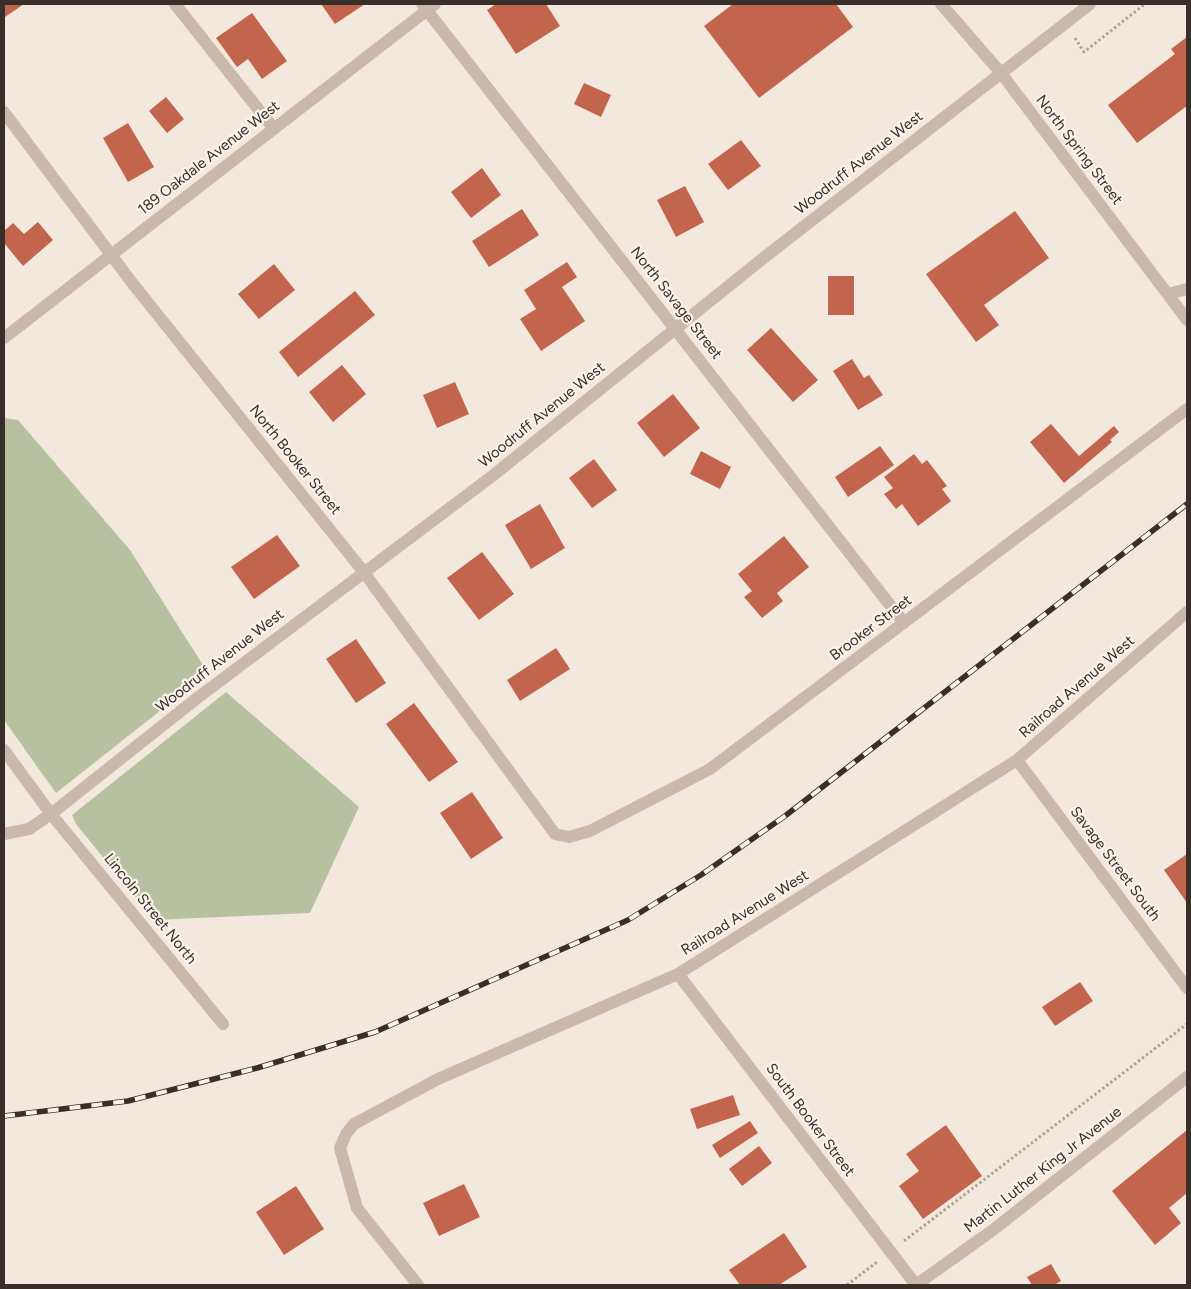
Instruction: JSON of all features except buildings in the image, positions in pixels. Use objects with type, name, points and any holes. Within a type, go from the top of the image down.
[{"type":"street","points":[[175,4],[274,129]]},
{"type":"street","name":"North Spring Street","points":[[941,4],[1001,74],[1187,320]]},
{"type":"street","name":"Woodruff Avenue West","points":[[4,834],[28,829],[51,814],[363,571],[491,477],[676,328],[1090,4]]},
{"type":"street","name":"189 Oakdale Avenue West","points":[[4,338],[274,129],[428,6]]},
{"type":"street","name":"North Savage Street","points":[[428,6],[904,623]]},
{"type":"street","name":"North Booker Street","points":[[4,112],[112,254],[363,571],[555,834]]},
{"type":"street","points":[[1168,294],[1187,289]]},
{"type":"street","name":"Brooker Street","points":[[555,834],[569,837],[590,831],[710,769],[1187,409]]},
{"type":"street","name":"Railroad Avenue West","points":[[418,1285],[357,1208],[340,1148],[346,1134],[354,1124],[438,1079],[678,974],[1017,760],[1187,612]]},
{"type":"street","name":"Lincoln Street North","points":[[4,750],[51,814],[223,1024]]},
{"type":"street","name":"Savage Street South","points":[[1017,760],[1187,988]]},
{"type":"street","name":"South Booker Street","points":[[678,974],[916,1285]]},
{"type":"street","name":"Martin Luther King Jr Avenue","points":[[916,1285],[993,1230],[1187,1077]]},
{"type":"path","points":[[1065,23],[1084,52],[1145,4]]},
{"type":"path","points":[[847,1285],[1187,1024]]},
{"type":"green space","points":[[4,418],[18,420],[130,550],[208,673],[56,793],[4,720]]},
{"type":"green space","points":[[226,692],[359,807],[310,913],[154,920],[76,824],[72,815]]},
{"type":"railway","points":[[4,1116],[128,1101],[257,1068],[375,1032],[628,920],[701,875],[785,816],[1187,504]]}]
